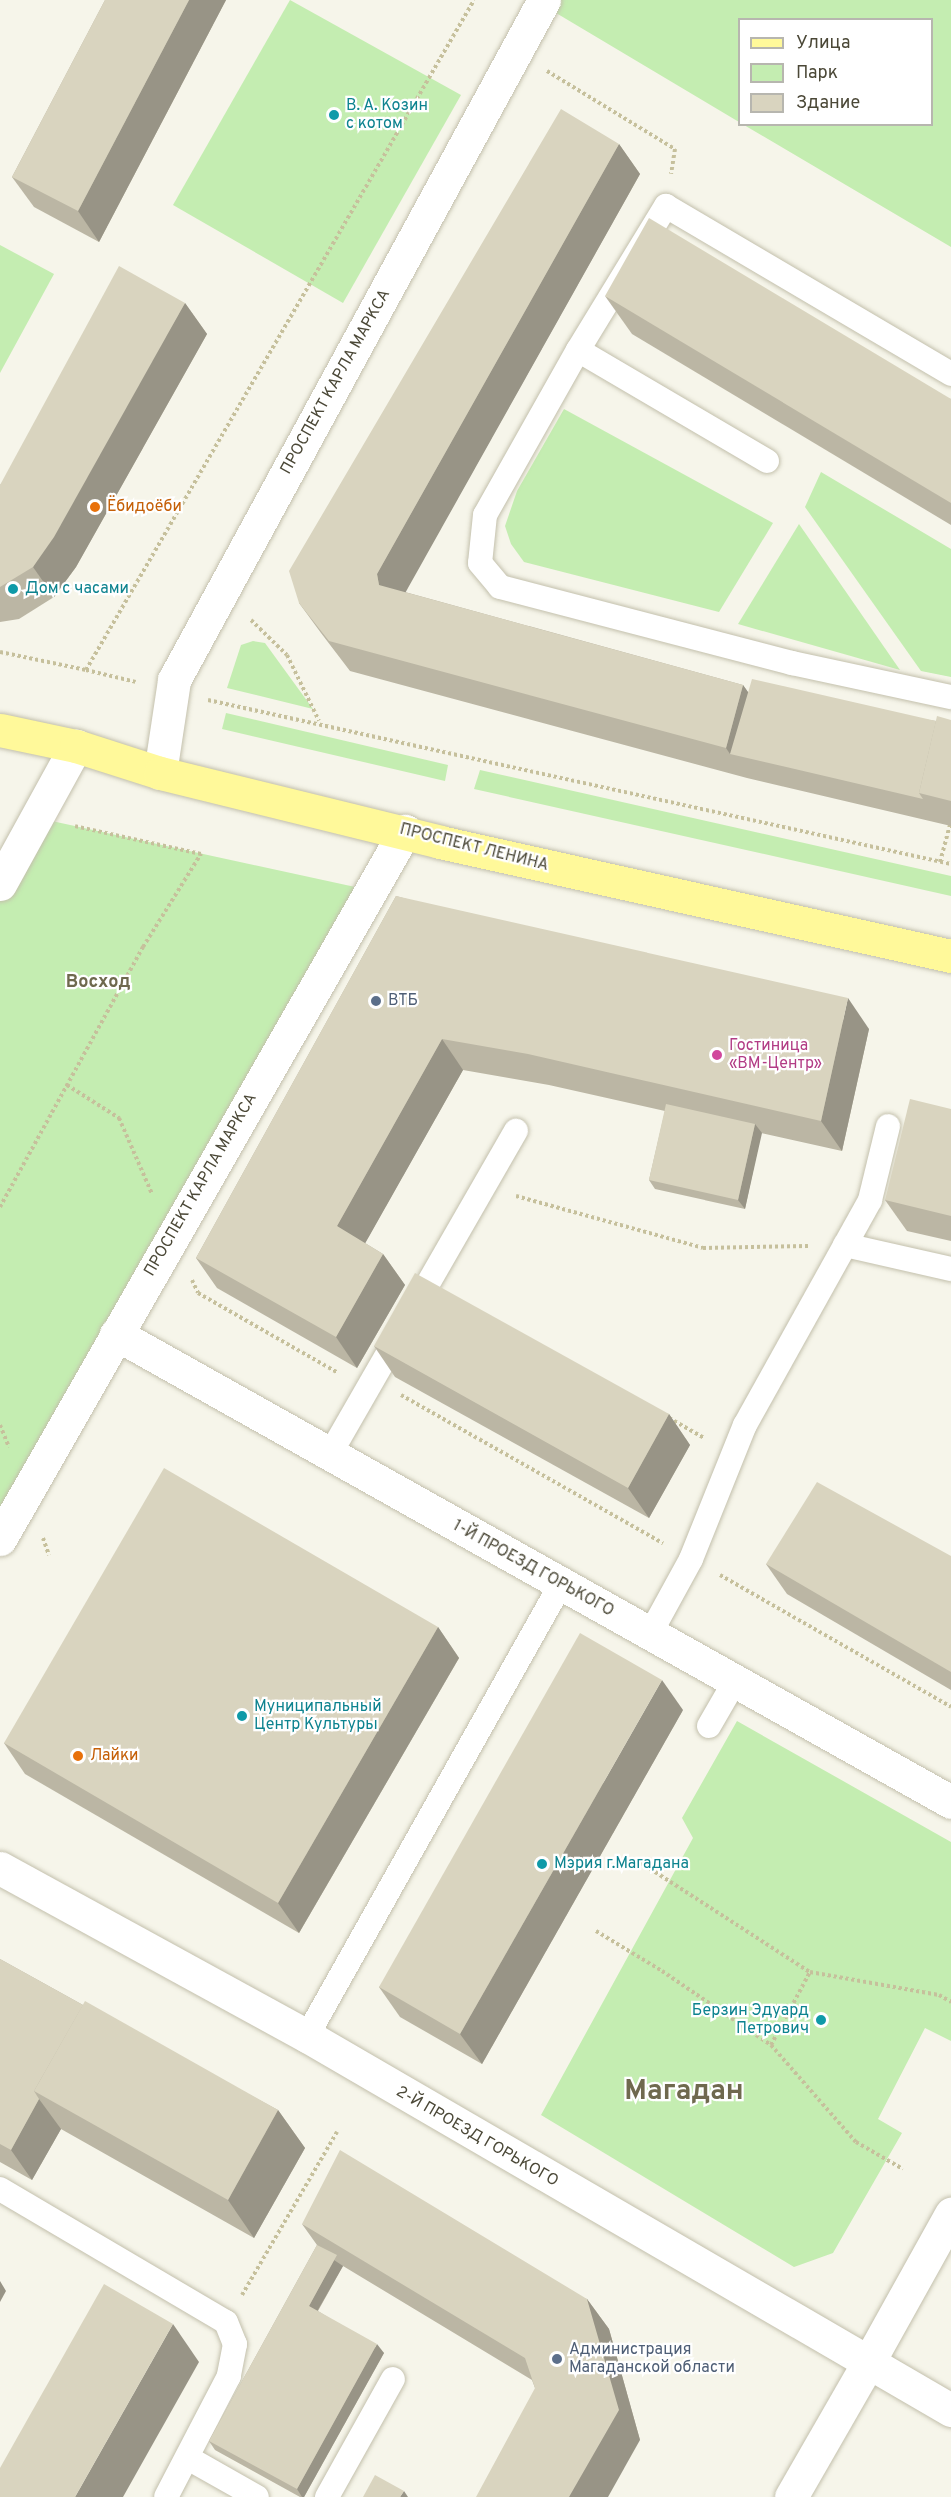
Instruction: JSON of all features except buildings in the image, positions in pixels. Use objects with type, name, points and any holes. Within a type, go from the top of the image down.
[{"type":"main road","name":"ПРОСПЕКТ ЛЕНИНА","points":[[0,730],[76,746],[160,773],[951,956]]},
{"type":"street","name":"ПРОСПЕКТ КАРЛА МАРКСА","points":[[160,773],[173,686],[544,0]]},
{"type":"street","points":[[0,884],[76,746]]},
{"type":"street","name":"ПРОСПЕКТ КАРЛА МАРКСА","points":[[0,1539],[405,831]]},
{"type":"street","name":"1-Й ПРОЕЗД ГОРЬКОГО","points":[[116,1334],[951,1802]]},
{"type":"street","name":"2-Й ПРОЕЗД ГОРЬКОГО","points":[[0,1868],[307,2036],[951,2410]]},
{"type":"street","points":[[791,2497],[951,2214]]},
{"type":"lane","points":[[951,374],[666,206],[578,350],[485,515],[480,563],[500,587],[792,663],[951,697]]},
{"type":"lane","points":[[578,350],[767,461]]},
{"type":"lane","points":[[650,1634],[691,1559],[745,1425],[870,1200],[888,1126]]},
{"type":"lane","points":[[330,1454],[516,1131]]},
{"type":"lane","points":[[845,1245],[951,1269]]},
{"type":"lane","points":[[307,2036],[561,1584]]},
{"type":"lane","points":[[709,1726],[735,1682]]},
{"type":"lane","points":[[0,2190],[226,2322],[235,2344],[229,2376],[166,2497]]},
{"type":"lane","points":[[327,2497],[393,2379]]},
{"type":"lane","points":[[188,2458],[257,2497]]},
{"type":"path","points":[[86,670],[474,0]]},
{"type":"path","points":[[516,52],[675,148],[666,206]]},
{"type":"path","points":[[221,594],[230,607],[254,622],[287,655],[319,722]]},
{"type":"path","points":[[0,652],[173,686],[319,722],[951,864]]},
{"type":"path","points":[[0,1207],[143,947],[201,854],[38,818]]},
{"type":"path","points":[[940,862],[951,821]]},
{"type":"path","points":[[67,1085],[119,1118],[171,1238],[198,1293],[353,1381],[385,1386],[951,1707]]},
{"type":"path","points":[[484,1186],[703,1248],[845,1245]]},
{"type":"path","points":[[662,1414],[733,1454]]},
{"type":"path","points":[[635,1859],[810,1972],[939,1995],[951,2002]]},
{"type":"path","points":[[596,1931],[662,1971],[771,2045],[856,2142],[903,2169]]},
{"type":"path","points":[[771,2045],[810,1972]]},
{"type":"path","points":[[226,2322],[337,2132]]},
{"type":"green space","points":[[290,0],[461,95],[343,303],[173,205]]},
{"type":"green space","points":[[544,0],[951,0],[951,247],[746,126],[933,126],[933,18],[738,18],[738,121],[541,4]]},
{"type":"green space","points":[[0,245],[54,274],[0,373]]},
{"type":"green space","points":[[564,409],[773,523],[719,612],[524,562],[511,544],[505,526],[517,491]]},
{"type":"green space","points":[[821,472],[951,549],[951,677],[921,671],[805,507]]},
{"type":"green space","points":[[799,524],[900,670],[738,624]]},
{"type":"green space","points":[[253,641],[265,643],[313,709],[227,688],[241,645]]},
{"type":"green space","points":[[226,713],[448,765],[445,781],[222,729]]},
{"type":"green space","points":[[480,770],[951,876],[951,896],[474,789]]},
{"type":"green space","points":[[38,818],[369,890],[0,1539],[0,884]]},
{"type":"green space","points":[[737,1721],[951,1842],[951,2041],[925,2028],[878,2119],[902,2133],[833,2253],[794,2267],[541,2115],[693,1838],[682,1818]]},
{"type":"place","name":"В. А. Козин с котом","points":[[334,115]]},
{"type":"place","name":"Ёбидоёби","points":[[95,507]]},
{"type":"place","name":"Дом с часами","points":[[13,589]]},
{"type":"place","name":"ВТБ","points":[[376,1001]]},
{"type":"place","name":"Гостиница «ВМ-Центр»","points":[[717,1055]]},
{"type":"place","name":"Муниципальный Центр Культуры","points":[[242,1716]]},
{"type":"place","name":"Лайки","points":[[78,1756]]},
{"type":"place","name":"Мэрия г.Магадана","points":[[542,1864]]},
{"type":"place","name":"Берзин Эдуард Петрович","points":[[821,2020]]},
{"type":"place","name":"Администрация Магаданской области","points":[[557,2359]]},
{"type":"district","name":"Восход","points":[[98,983]]},
{"type":"district","name":"Магадан","points":[[684,2092]]}]
